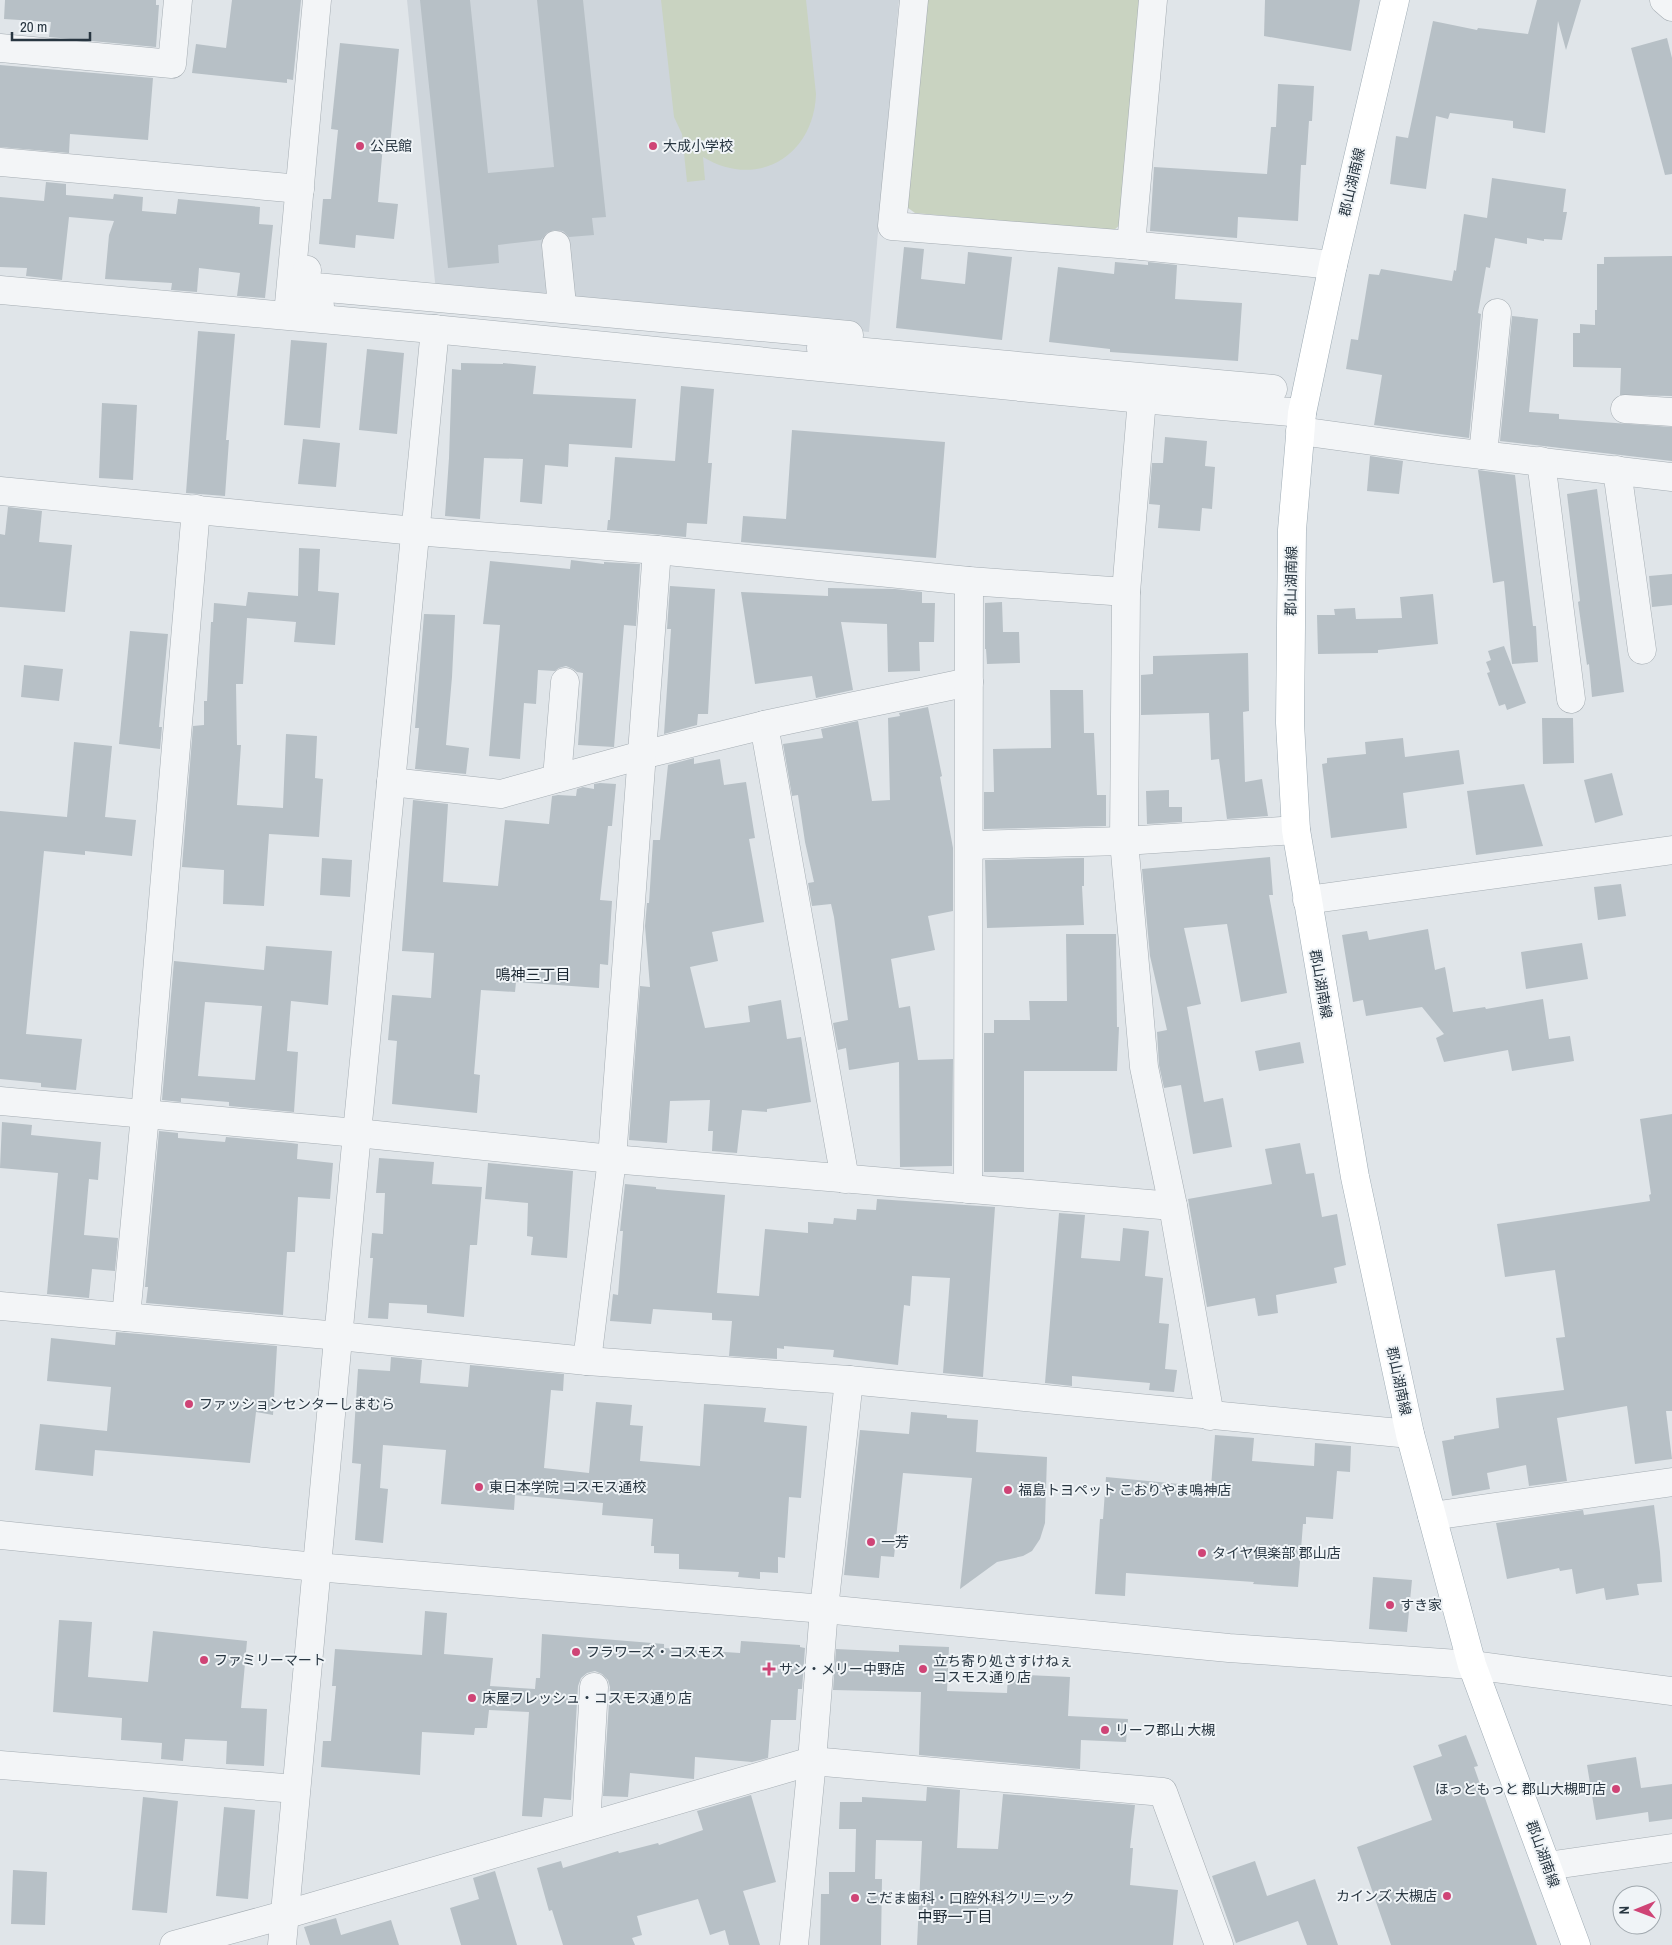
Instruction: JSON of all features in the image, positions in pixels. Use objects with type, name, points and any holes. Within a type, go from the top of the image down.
[{"type":"main road","name":"郡山湖南線","points":[[1395,0],[1333,265],[1301,422],[1292,549],[1290,723],[1296,830],[1355,1177],[1410,1434],[1472,1665],[1576,1945]]},
{"type":"street","points":[[0,48],[172,64],[178,0]]},
{"type":"street","points":[[317,0],[289,304],[1278,382],[305,286],[331,0]]},
{"type":"street","points":[[914,0],[892,226],[1131,245],[1333,265]]},
{"type":"street","points":[[1131,245],[1153,0]]},
{"type":"street","points":[[0,162],[299,197]]},
{"type":"street","points":[[0,178],[299,197]]},
{"type":"street","points":[[556,244],[562,305]]},
{"type":"street","points":[[0,290],[435,329],[1142,399],[1301,422],[1483,455],[1672,477]]},
{"type":"street","points":[[1483,455],[1498,313]]},
{"type":"street","points":[[282,1945],[357,1133],[435,329]]},
{"type":"street","points":[[1142,399],[1126,592],[1124,841],[1144,1067],[1172,1206],[1210,1416]]},
{"type":"street","points":[[1624,409],[1672,412]]},
{"type":"street","points":[[1541,461],[1571,699]]},
{"type":"street","points":[[1617,470],[1642,650]]},
{"type":"street","points":[[0,491],[196,508],[415,531],[657,550],[969,581],[1126,592]]},
{"type":"street","points":[[126,1317],[145,1115],[196,508]]},
{"type":"street","points":[[587,1361],[612,1159],[657,550]]},
{"type":"street","points":[[968,1189],[969,581]]},
{"type":"street","points":[[557,778],[565,682]]},
{"type":"street","points":[[391,782],[501,794],[642,755],[764,725],[969,682]]},
{"type":"street","points":[[764,725],[845,1179]]},
{"type":"street","points":[[969,845],[1124,841],[1296,830]]},
{"type":"street","points":[[1307,900],[1672,850]]},
{"type":"street","points":[[0,1101],[357,1133],[612,1159],[1172,1206]]},
{"type":"street","points":[[0,1306],[339,1336],[587,1361],[849,1380],[1410,1434]]},
{"type":"street","points":[[794,1945],[824,1609],[849,1380]]},
{"type":"street","points":[[1432,1516],[1672,1482]]},
{"type":"street","points":[[0,1535],[316,1567],[824,1609],[1229,1648],[1472,1665],[1672,1691]]},
{"type":"street","points":[[586,1826],[594,1687]]},
{"type":"street","points":[[174,1945],[284,1915],[812,1760],[1163,1792],[1219,1945]]},
{"type":"street","points":[[0,1765],[296,1789]]},
{"type":"street","points":[[1547,1866],[1672,1848]]},
{"type":"shaded area","name":"大成小学校","points":[[407,0],[899,0],[869,332],[436,292]]},
{"type":"green space","points":[[661,0],[806,0],[816,94],[813,116],[805,135],[794,150],[779,161],[762,168],[743,170],[723,166],[703,157],[705,180],[687,182],[682,134],[674,117]]},
{"type":"green space","points":[[924,0],[1141,0],[1122,223],[1113,231],[915,213],[904,205]]},
{"type":"building","points":[[5,0],[156,0],[156,5],[159,5],[156,47],[49,37],[51,22],[4,19]]},
{"type":"building","points":[[232,0],[301,0],[293,80],[287,79],[287,83],[192,73],[196,44],[226,48]]},
{"type":"building","points":[[420,0],[470,0],[488,173],[554,167],[537,0],[583,0],[606,217],[592,218],[594,235],[569,237],[563,231],[554,230],[547,233],[541,240],[498,245],[499,263],[448,268]]},
{"type":"building","points":[[1265,0],[1360,0],[1351,51],[1264,36]]},
{"type":"building","points":[[1537,0],[1581,0],[1566,50],[1558,21],[1545,133],[1513,128],[1513,121],[1450,113],[1448,119],[1436,116],[1426,189],[1390,184],[1396,136],[1408,138],[1433,21],[1477,30],[1478,28],[1528,34]]},
{"type":"building","points":[[1667,38],[1672,58],[1672,174],[1665,175],[1631,48]]},
{"type":"building","name":"公民館","points":[[340,43],[399,49],[390,146],[383,145],[378,202],[398,204],[394,239],[356,235],[355,248],[319,244],[323,199],[331,199],[338,130],[331,129]]},
{"type":"building","points":[[0,65],[153,78],[148,140],[70,134],[69,153],[0,147]]},
{"type":"building","points":[[1278,84],[1314,86],[1312,121],[1309,121],[1306,165],[1301,165],[1298,221],[1238,217],[1237,238],[1150,231],[1154,167],[1267,174],[1271,127],[1276,127]]},
{"type":"building","points":[[1492,178],[1566,189],[1563,212],[1567,212],[1562,240],[1544,239],[1544,241],[1527,238],[1527,244],[1495,238],[1490,268],[1486,267],[1478,313],[1481,314],[1469,438],[1374,425],[1382,375],[1346,369],[1351,339],[1358,340],[1369,274],[1379,275],[1381,269],[1452,281],[1454,270],[1456,271],[1464,214],[1487,218]]},
{"type":"building","points":[[46,182],[66,184],[66,195],[113,199],[114,194],[143,197],[142,211],[176,214],[178,199],[260,207],[259,224],[273,225],[265,298],[237,296],[240,273],[199,268],[197,292],[171,290],[172,283],[105,279],[109,235],[114,221],[69,217],[62,280],[26,276],[27,268],[0,267],[0,197],[44,201]]},
{"type":"building","points":[[904,247],[924,249],[921,279],[965,284],[968,252],[1012,257],[1002,340],[896,328]]},
{"type":"building","points":[[1672,256],[1672,396],[1620,395],[1621,368],[1573,367],[1573,333],[1580,333],[1580,324],[1595,325],[1595,310],[1597,310],[1597,264],[1604,264],[1604,257]]},
{"type":"building","points":[[1115,262],[1148,265],[1148,262],[1177,265],[1175,299],[1242,303],[1238,361],[1110,352],[1110,349],[1049,342],[1058,267],[1114,274]]},
{"type":"building","points":[[1512,316],[1538,319],[1529,412],[1559,414],[1559,419],[1672,427],[1672,461],[1500,441]]},
{"type":"building","points":[[198,331],[235,334],[226,440],[229,440],[225,496],[186,493]]},
{"type":"building","points":[[291,340],[327,343],[320,428],[284,425]]},
{"type":"building","points":[[367,349],[404,353],[397,434],[359,430]]},
{"type":"building","points":[[461,363],[503,363],[536,366],[533,394],[636,399],[632,448],[569,444],[568,467],[545,465],[542,504],[520,502],[523,459],[484,458],[480,519],[445,516],[452,369],[461,370]]},
{"type":"building","points":[[681,386],[714,389],[708,463],[712,463],[707,524],[687,523],[686,537],[607,530],[608,520],[610,520],[615,457],[675,461]]},
{"type":"building","points":[[102,403],[137,405],[133,480],[99,478]]},
{"type":"building","points":[[792,430],[945,442],[936,558],[741,542],[743,516],[786,519]]},
{"type":"building","points":[[1165,437],[1207,441],[1205,466],[1215,467],[1212,509],[1202,508],[1200,531],[1158,528],[1160,505],[1149,504],[1152,463],[1163,463]]},
{"type":"building","points":[[303,439],[340,443],[336,487],[298,484]]},
{"type":"building","points":[[1370,456],[1403,461],[1399,494],[1367,491]]},
{"type":"building","points":[[1478,470],[1515,475],[1533,626],[1536,626],[1538,662],[1512,664],[1504,581],[1493,583]]},
{"type":"building","points":[[1597,489],[1624,692],[1592,697],[1589,664],[1587,665],[1578,602],[1580,601],[1567,494]]},
{"type":"building","points":[[8,507],[42,511],[39,542],[72,545],[65,612],[0,607],[0,534],[5,535]]},
{"type":"building","points":[[299,548],[320,549],[318,591],[339,593],[335,645],[294,642],[296,622],[247,618],[243,684],[236,684],[237,745],[241,745],[237,805],[283,808],[286,734],[317,736],[315,778],[323,779],[319,837],[269,834],[264,906],[223,904],[224,870],[182,867],[193,726],[204,725],[204,701],[207,701],[211,622],[213,622],[214,603],[246,606],[248,592],[298,596]]},
{"type":"building","points":[[571,560],[604,564],[604,562],[640,564],[636,626],[624,625],[614,747],[578,745],[583,673],[566,666],[555,671],[538,670],[536,704],[524,703],[520,759],[489,756],[500,625],[483,624],[490,561],[570,569]]},
{"type":"building","points":[[1672,574],[1672,605],[1652,607],[1649,576]]},
{"type":"building","points":[[670,586],[715,589],[708,714],[698,714],[697,725],[664,734],[671,629],[667,629]]},
{"type":"building","points":[[828,588],[895,589],[922,592],[922,603],[935,603],[934,642],[919,642],[920,671],[888,672],[887,624],[841,622],[853,690],[816,698],[812,676],[755,684],[741,592],[828,596]]},
{"type":"building","points":[[1433,594],[1438,644],[1378,650],[1378,653],[1318,654],[1317,615],[1335,615],[1334,609],[1355,608],[1356,619],[1402,618],[1400,597]]},
{"type":"building","points":[[1002,602],[1003,632],[1019,632],[1020,663],[987,664],[985,649],[985,603]]},
{"type":"building","points":[[424,614],[455,615],[446,745],[469,748],[466,774],[415,769],[419,728],[415,728]]},
{"type":"building","points":[[130,631],[168,634],[159,727],[162,727],[160,749],[119,744]]},
{"type":"building","points":[[1504,646],[1526,703],[1507,710],[1505,704],[1499,706],[1487,673],[1490,672],[1486,662],[1491,660],[1488,651]]},
{"type":"building","points":[[1248,653],[1249,711],[1243,712],[1245,782],[1262,779],[1268,816],[1227,819],[1219,759],[1211,760],[1209,713],[1141,715],[1141,675],[1153,674],[1153,656]]},
{"type":"building","points":[[24,665],[63,669],[59,701],[21,697]]},
{"type":"building","points":[[1050,690],[1083,690],[1084,733],[1094,733],[1097,795],[1106,795],[1106,826],[984,829],[984,792],[994,792],[993,749],[1051,748]]},
{"type":"building","points":[[928,707],[942,776],[940,777],[953,848],[953,911],[928,916],[935,950],[891,959],[899,1008],[910,1006],[918,1060],[953,1059],[952,1166],[900,1167],[899,1062],[849,1070],[846,1048],[838,1050],[833,1023],[848,1020],[834,917],[831,904],[812,906],[808,883],[814,882],[805,842],[798,795],[792,796],[783,744],[823,738],[821,729],[858,721],[872,801],[890,800],[888,718],[900,716],[899,713]]},
{"type":"building","points":[[1542,718],[1573,718],[1574,763],[1543,764]]},
{"type":"building","points":[[1403,738],[1405,757],[1459,750],[1464,784],[1403,793],[1407,828],[1331,838],[1322,764],[1327,763],[1327,758],[1366,754],[1365,742]]},
{"type":"building","points":[[74,742],[112,746],[105,817],[136,820],[132,856],[85,851],[85,855],[44,851],[26,1034],[82,1039],[76,1090],[41,1087],[41,1083],[0,1079],[0,811],[67,817]]},
{"type":"building","points":[[694,758],[694,764],[720,759],[724,785],[746,782],[755,838],[749,839],[764,922],[712,932],[718,961],[690,967],[705,1028],[750,1022],[748,1006],[781,1000],[787,1039],[801,1037],[811,1102],[767,1109],[767,1112],[742,1110],[737,1153],[712,1151],[713,1131],[708,1131],[710,1100],[670,1101],[667,1143],[629,1140],[640,986],[650,987],[645,926],[647,903],[649,903],[653,840],[660,840],[668,765]]},
{"type":"building","points":[[1612,773],[1623,815],[1595,823],[1584,780]]},
{"type":"building","points":[[594,784],[616,784],[612,826],[608,826],[600,900],[612,901],[608,965],[600,964],[599,988],[516,982],[515,992],[481,990],[474,1074],[480,1075],[477,1113],[392,1104],[397,1041],[388,1040],[392,995],[431,998],[434,953],[402,951],[413,800],[448,804],[443,882],[498,886],[505,820],[549,824],[552,796],[576,796],[577,789],[583,787],[594,789]]},
{"type":"building","points":[[1524,784],[1543,846],[1476,855],[1467,791]]},
{"type":"building","points":[[1169,790],[1169,807],[1182,807],[1182,822],[1147,824],[1146,791]]},
{"type":"building","points":[[1270,857],[1273,895],[1269,895],[1287,993],[1241,1002],[1227,924],[1184,928],[1201,1004],[1187,1007],[1204,1102],[1223,1098],[1232,1147],[1193,1154],[1181,1085],[1164,1088],[1159,1065],[1157,1032],[1167,1030],[1150,956],[1142,869]]},
{"type":"building","points":[[322,858],[352,860],[350,897],[320,895]]},
{"type":"building","points":[[1084,858],[1084,886],[1082,886],[1084,925],[987,928],[985,860]]},
{"type":"building","points":[[1621,884],[1626,916],[1598,920],[1594,887]]},
{"type":"building","points":[[1428,929],[1435,970],[1445,967],[1453,1012],[1485,1007],[1486,1009],[1543,999],[1549,1039],[1570,1036],[1574,1061],[1512,1071],[1508,1050],[1444,1062],[1436,1038],[1444,1034],[1422,1007],[1366,1016],[1363,1000],[1353,1002],[1342,935],[1367,931],[1369,940]]},
{"type":"building","points":[[1066,934],[1116,934],[1117,1027],[1119,1027],[1117,1071],[1024,1071],[1024,1172],[984,1172],[984,1033],[994,1033],[994,1020],[1030,1020],[1029,1001],[1067,1001]]},
{"type":"building","points":[[1582,943],[1588,979],[1526,989],[1521,952]]},
{"type":"building","points":[[266,946],[332,951],[328,1005],[291,1001],[287,1051],[298,1052],[294,1112],[229,1106],[229,1102],[181,1098],[181,1102],[162,1100],[174,961],[264,970]],"holes":[[[205,1002],[262,1006],[255,1080],[198,1076]]]},
{"type":"building","points":[[1300,1042],[1304,1063],[1259,1071],[1255,1051]]},
{"type":"building","points":[[1672,1114],[1672,1411],[1666,1411],[1672,1459],[1635,1464],[1627,1406],[1557,1418],[1567,1481],[1529,1486],[1526,1465],[1487,1473],[1490,1489],[1452,1496],[1442,1441],[1454,1439],[1454,1436],[1499,1428],[1496,1398],[1564,1390],[1556,1338],[1565,1337],[1555,1270],[1505,1277],[1497,1224],[1650,1201],[1649,1195],[1651,1194],[1640,1119]]},
{"type":"building","points":[[2,1122],[32,1125],[31,1135],[101,1142],[98,1180],[89,1179],[84,1235],[118,1238],[115,1271],[92,1269],[89,1298],[47,1294],[58,1173],[0,1168]]},
{"type":"building","points":[[159,1131],[178,1133],[178,1138],[225,1142],[226,1137],[298,1144],[297,1159],[333,1163],[330,1199],[298,1197],[295,1252],[287,1252],[283,1315],[146,1303],[148,1287],[145,1287]]},
{"type":"building","points":[[1300,1143],[1306,1174],[1314,1173],[1322,1217],[1337,1214],[1346,1265],[1334,1268],[1337,1283],[1276,1295],[1278,1313],[1258,1316],[1255,1298],[1207,1307],[1188,1199],[1272,1184],[1265,1149]]},
{"type":"building","points":[[379,1158],[434,1162],[432,1184],[482,1187],[477,1245],[470,1245],[464,1317],[427,1313],[427,1305],[389,1303],[388,1319],[368,1318],[373,1258],[370,1258],[372,1233],[383,1234],[385,1193],[376,1193]]},
{"type":"building","points":[[488,1163],[573,1171],[567,1258],[531,1255],[533,1237],[527,1236],[528,1203],[485,1199]]},
{"type":"building","points":[[625,1184],[656,1187],[656,1189],[725,1195],[717,1293],[759,1296],[765,1229],[808,1233],[808,1222],[833,1224],[834,1218],[856,1220],[857,1209],[876,1210],[877,1199],[995,1207],[983,1377],[943,1373],[950,1278],[912,1276],[910,1306],[904,1305],[898,1365],[833,1357],[834,1350],[784,1346],[784,1349],[777,1348],[777,1359],[729,1356],[732,1321],[712,1320],[712,1313],[653,1309],[651,1324],[610,1321],[613,1294],[618,1295],[623,1231],[620,1231]]},
{"type":"building","points":[[1059,1213],[1085,1215],[1081,1258],[1120,1261],[1123,1228],[1149,1231],[1145,1276],[1163,1278],[1159,1323],[1169,1324],[1165,1369],[1177,1370],[1174,1392],[1149,1390],[1150,1383],[1072,1376],[1072,1386],[1045,1383]]},
{"type":"building","points":[[116,1332],[277,1346],[273,1415],[256,1412],[250,1463],[95,1450],[93,1476],[35,1470],[40,1424],[107,1431],[111,1387],[47,1381],[51,1338],[115,1345]]},
{"type":"building","points":[[391,1357],[422,1360],[420,1383],[468,1387],[470,1365],[564,1374],[563,1391],[551,1390],[544,1468],[589,1473],[596,1402],[632,1405],[630,1425],[643,1426],[640,1461],[700,1466],[704,1404],[766,1408],[764,1422],[807,1426],[801,1498],[789,1497],[785,1558],[778,1557],[778,1573],[760,1572],[760,1579],[738,1577],[739,1572],[679,1569],[679,1554],[654,1553],[654,1546],[651,1546],[653,1519],[602,1515],[603,1503],[515,1495],[514,1510],[441,1504],[446,1450],[383,1445],[380,1488],[388,1489],[383,1543],[355,1540],[361,1464],[352,1463],[358,1369],[390,1371]]},
{"type":"building","points":[[911,1412],[947,1415],[947,1418],[978,1420],[976,1452],[1047,1457],[1045,1523],[1040,1539],[1032,1551],[1023,1556],[997,1562],[960,1589],[972,1478],[903,1473],[894,1557],[881,1556],[879,1578],[844,1575],[860,1430],[909,1434]]},
{"type":"building","points":[[1215,1435],[1254,1438],[1252,1461],[1314,1466],[1315,1443],[1351,1446],[1350,1472],[1337,1471],[1333,1519],[1306,1517],[1306,1524],[1303,1524],[1298,1587],[1126,1573],[1125,1596],[1095,1594],[1100,1519],[1103,1519],[1106,1477],[1211,1487]]},
{"type":"building","points":[[1654,1505],[1662,1582],[1637,1584],[1639,1595],[1606,1600],[1604,1588],[1576,1594],[1572,1569],[1560,1571],[1559,1568],[1507,1579],[1496,1523],[1583,1510],[1584,1515]]},
{"type":"building","name":"すき家","points":[[1373,1577],[1412,1580],[1407,1632],[1369,1629]]},
{"type":"building","points":[[425,1611],[447,1613],[444,1654],[493,1658],[490,1686],[535,1689],[536,1678],[540,1678],[542,1634],[664,1644],[664,1648],[740,1653],[741,1641],[800,1645],[800,1647],[805,1648],[802,1689],[798,1689],[796,1720],[771,1720],[768,1758],[752,1762],[695,1757],[694,1779],[630,1773],[628,1797],[603,1796],[610,1687],[608,1680],[602,1674],[595,1671],[587,1673],[581,1678],[578,1686],[571,1800],[544,1798],[542,1817],[522,1816],[529,1712],[489,1710],[487,1728],[475,1728],[474,1735],[422,1732],[420,1775],[321,1767],[323,1741],[331,1741],[336,1686],[332,1686],[335,1649],[422,1655]]},
{"type":"building","points":[[59,1620],[92,1622],[88,1677],[148,1682],[153,1631],[247,1641],[241,1708],[267,1709],[264,1766],[226,1764],[227,1741],[185,1739],[183,1761],[161,1759],[162,1743],[121,1740],[122,1718],[53,1712]]},
{"type":"building","points":[[899,1645],[949,1647],[947,1691],[1007,1693],[1008,1674],[1070,1677],[1068,1716],[1128,1719],[1126,1742],[1081,1740],[1080,1769],[919,1755],[921,1692],[833,1690],[836,1649],[899,1652]]},
{"type":"building","name":"カインズ 大槻店","points":[[1466,1735],[1478,1766],[1474,1767],[1537,1945],[1391,1945],[1357,1847],[1432,1820],[1413,1766],[1442,1756],[1438,1745]]},
{"type":"building","name":"ほっともっと 郡山大槻町店","points":[[1636,1757],[1641,1788],[1672,1784],[1672,1819],[1649,1822],[1648,1812],[1596,1820],[1587,1765]]},
{"type":"building","points":[[927,1787],[960,1790],[957,1848],[998,1849],[1003,1794],[1135,1805],[1130,1848],[1133,1848],[1130,1885],[1178,1890],[1173,1945],[917,1945],[922,1841],[876,1840],[875,1879],[882,1879],[881,1945],[820,1945],[821,1894],[829,1894],[829,1872],[855,1872],[856,1829],[839,1829],[840,1802],[862,1802],[862,1797],[926,1801]]},
{"type":"building","points":[[751,1795],[776,1882],[743,1891],[760,1945],[729,1945],[725,1930],[710,1935],[698,1899],[637,1916],[642,1935],[632,1938],[635,1945],[563,1945],[552,1910],[549,1911],[537,1868],[561,1861],[563,1868],[618,1851],[619,1853],[658,1843],[659,1845],[703,1830],[697,1811]]},
{"type":"building","points":[[143,1797],[178,1801],[167,1913],[132,1910]]},
{"type":"building","points":[[224,1807],[255,1810],[248,1899],[216,1896]]},
{"type":"building","points":[[1255,1861],[1267,1896],[1315,1879],[1338,1945],[1307,1945],[1298,1921],[1236,1943],[1212,1876]]},
{"type":"building","points":[[13,1870],[47,1872],[45,1925],[11,1924]]},
{"type":"building","points":[[495,1871],[517,1945],[461,1945],[450,1908],[479,1899],[473,1878]]},
{"type":"building","points":[[336,1918],[341,1935],[391,1920],[399,1945],[310,1945],[304,1927]]},
{"type":"place","name":"公民館","points":[[360,146]]},
{"type":"place","name":"大成小学校","points":[[653,146]]},
{"type":"place","name":"ファッションセンターしまむら","points":[[189,1404]]},
{"type":"place","name":"東日本学院 コスモス通校","points":[[479,1487]]},
{"type":"place","name":"福島トヨペット こおりやま鳴神店","points":[[1008,1490]]},
{"type":"place","name":"一芳","points":[[871,1542]]},
{"type":"place","name":"タイヤ倶楽部 郡山店","points":[[1202,1553]]},
{"type":"place","name":"すき家","points":[[1390,1605]]},
{"type":"place","name":"フラワーズ・コスモス","points":[[576,1652]]},
{"type":"place","name":"ファミリーマート","points":[[204,1660]]},
{"type":"place","name":"サン・メリー中野店","points":[[769,1669]]},
{"type":"place","name":"立ち寄り処さすけねぇ コスモス通り店","points":[[923,1669]]},
{"type":"place","name":"床屋フレッシュ・コスモス通り店","points":[[472,1698]]},
{"type":"place","name":"リーフ郡山 大槻","points":[[1105,1730]]},
{"type":"place","name":"ほっともっと 郡山大槻町店","points":[[1616,1789]]},
{"type":"place","name":"カインズ 大槻店","points":[[1447,1896]]},
{"type":"place","name":"こだま歯科・口腔外科クリニック","points":[[855,1898]]},
{"type":"district","name":"鳴神三丁目","points":[[533,975]]},
{"type":"district","name":"中野一丁目","points":[[955,1917]]}]
